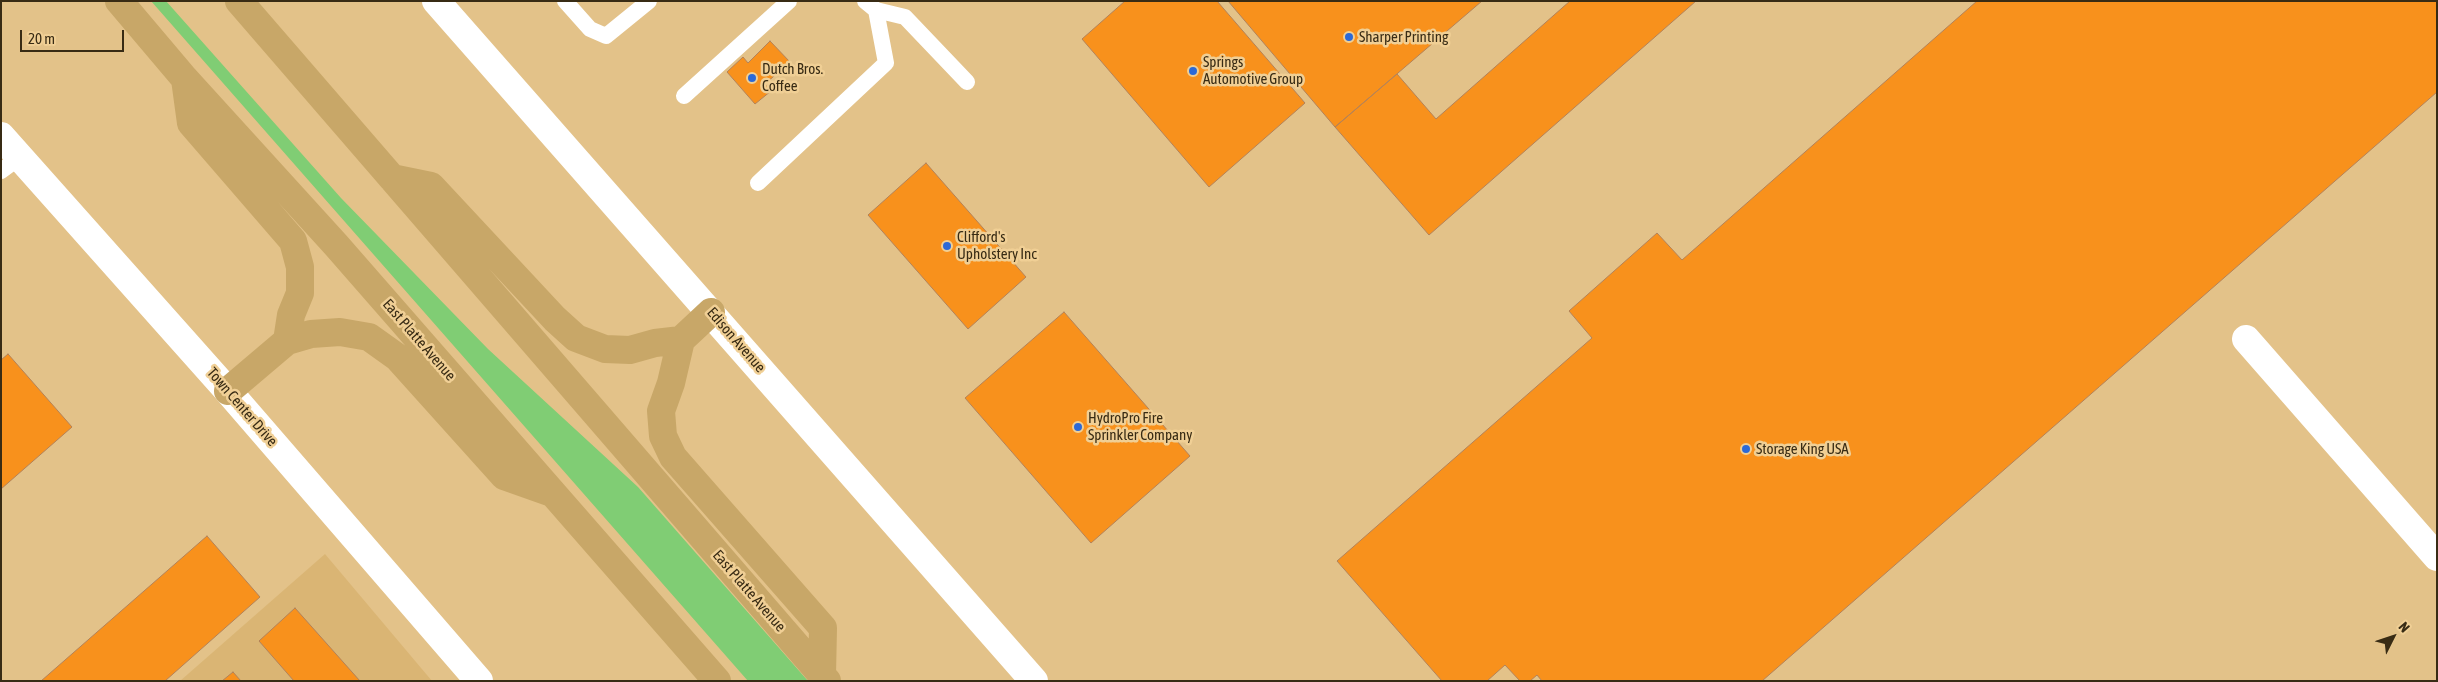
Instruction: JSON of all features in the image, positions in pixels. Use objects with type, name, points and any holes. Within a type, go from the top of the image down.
[{"type":"highway","name":"East Platte Avenue","points":[[119,1],[186,79],[336,245],[717,681]]},
{"type":"highway","name":"East Platte Avenue","points":[[239,1],[825,678]]},
{"type":"highway","points":[[186,79],[191,123],[293,241],[300,267],[300,292],[291,315],[287,341]]},
{"type":"highway","points":[[392,178],[431,186],[555,319],[576,338],[605,349],[630,350],[655,343],[681,340]]},
{"type":"highway","points":[[711,312],[681,340],[671,383],[661,411],[663,436],[673,457],[823,628],[825,678]]},
{"type":"highway","points":[[228,391],[287,341],[311,334],[340,332],[369,337],[396,357],[504,476],[552,494]]},
{"type":"street","name":"Edison Avenue","points":[[436,1],[1034,681]]},
{"type":"street","name":"Town Center Drive","points":[[1,136],[10,164],[228,391],[479,681]]},
{"type":"street","points":[[2246,339],[2437,557]]},
{"type":"lane","points":[[565,1],[590,30],[606,36],[649,1]]},
{"type":"lane","points":[[684,96],[789,1]]},
{"type":"lane","points":[[870,6],[905,17],[967,82]]},
{"type":"lane","points":[[758,183],[886,62],[870,6]]},
{"type":"shaded area","points":[[325,554],[432,681],[180,681]]},
{"type":"green space","points":[[151,1],[166,1],[341,198],[488,349],[638,487],[808,681],[748,681]]},
{"type":"building","name":"Springs Automotive Group","points":[[1125,1],[1217,1],[1305,103],[1209,187],[1082,39]]},
{"type":"building","name":"Sharper Printing","points":[[1228,1],[1482,1],[1335,127]]},
{"type":"building","points":[[1570,1],[1696,1],[1429,235],[1335,127],[1397,74],[1436,119]]},
{"type":"building","name":"Storage King USA","points":[[1977,1],[2437,1],[2437,92],[1762,681],[1542,681],[1537,675],[1530,681],[1520,681],[1505,665],[1487,681],[1442,681],[1337,561],[1592,338],[1569,311],[1657,233],[1682,260]]},
{"type":"building","name":"Dutch Bros. Coffee","points":[[770,41],[790,62],[765,84],[771,91],[755,104],[727,72],[743,57],[748,63]]},
{"type":"building","name":"Clifford's Upholstery Inc","points":[[926,163],[1026,277],[968,329],[868,215]]},
{"type":"building","name":"HydroPro Fire Sprinkler Company","points":[[1064,312],[1190,456],[1091,543],[965,398]]},
{"type":"building","points":[[8,354],[72,427],[1,489],[1,360]]},
{"type":"building","points":[[207,536],[260,597],[165,681],[41,681]]},
{"type":"building","points":[[295,608],[360,681],[294,681],[259,641]]},
{"type":"building","points":[[233,672],[241,681],[222,681]]},
{"type":"place","name":"Sharper Printing","points":[[1349,37]]},
{"type":"place","name":"Springs Automotive Group","points":[[1193,71]]},
{"type":"place","name":"Dutch Bros. Coffee","points":[[752,78]]},
{"type":"place","name":"Clifford's Upholstery Inc","points":[[947,246]]},
{"type":"place","name":"HydroPro Fire Sprinkler Company","points":[[1078,427]]},
{"type":"place","name":"Storage King USA","points":[[1746,449]]}]
